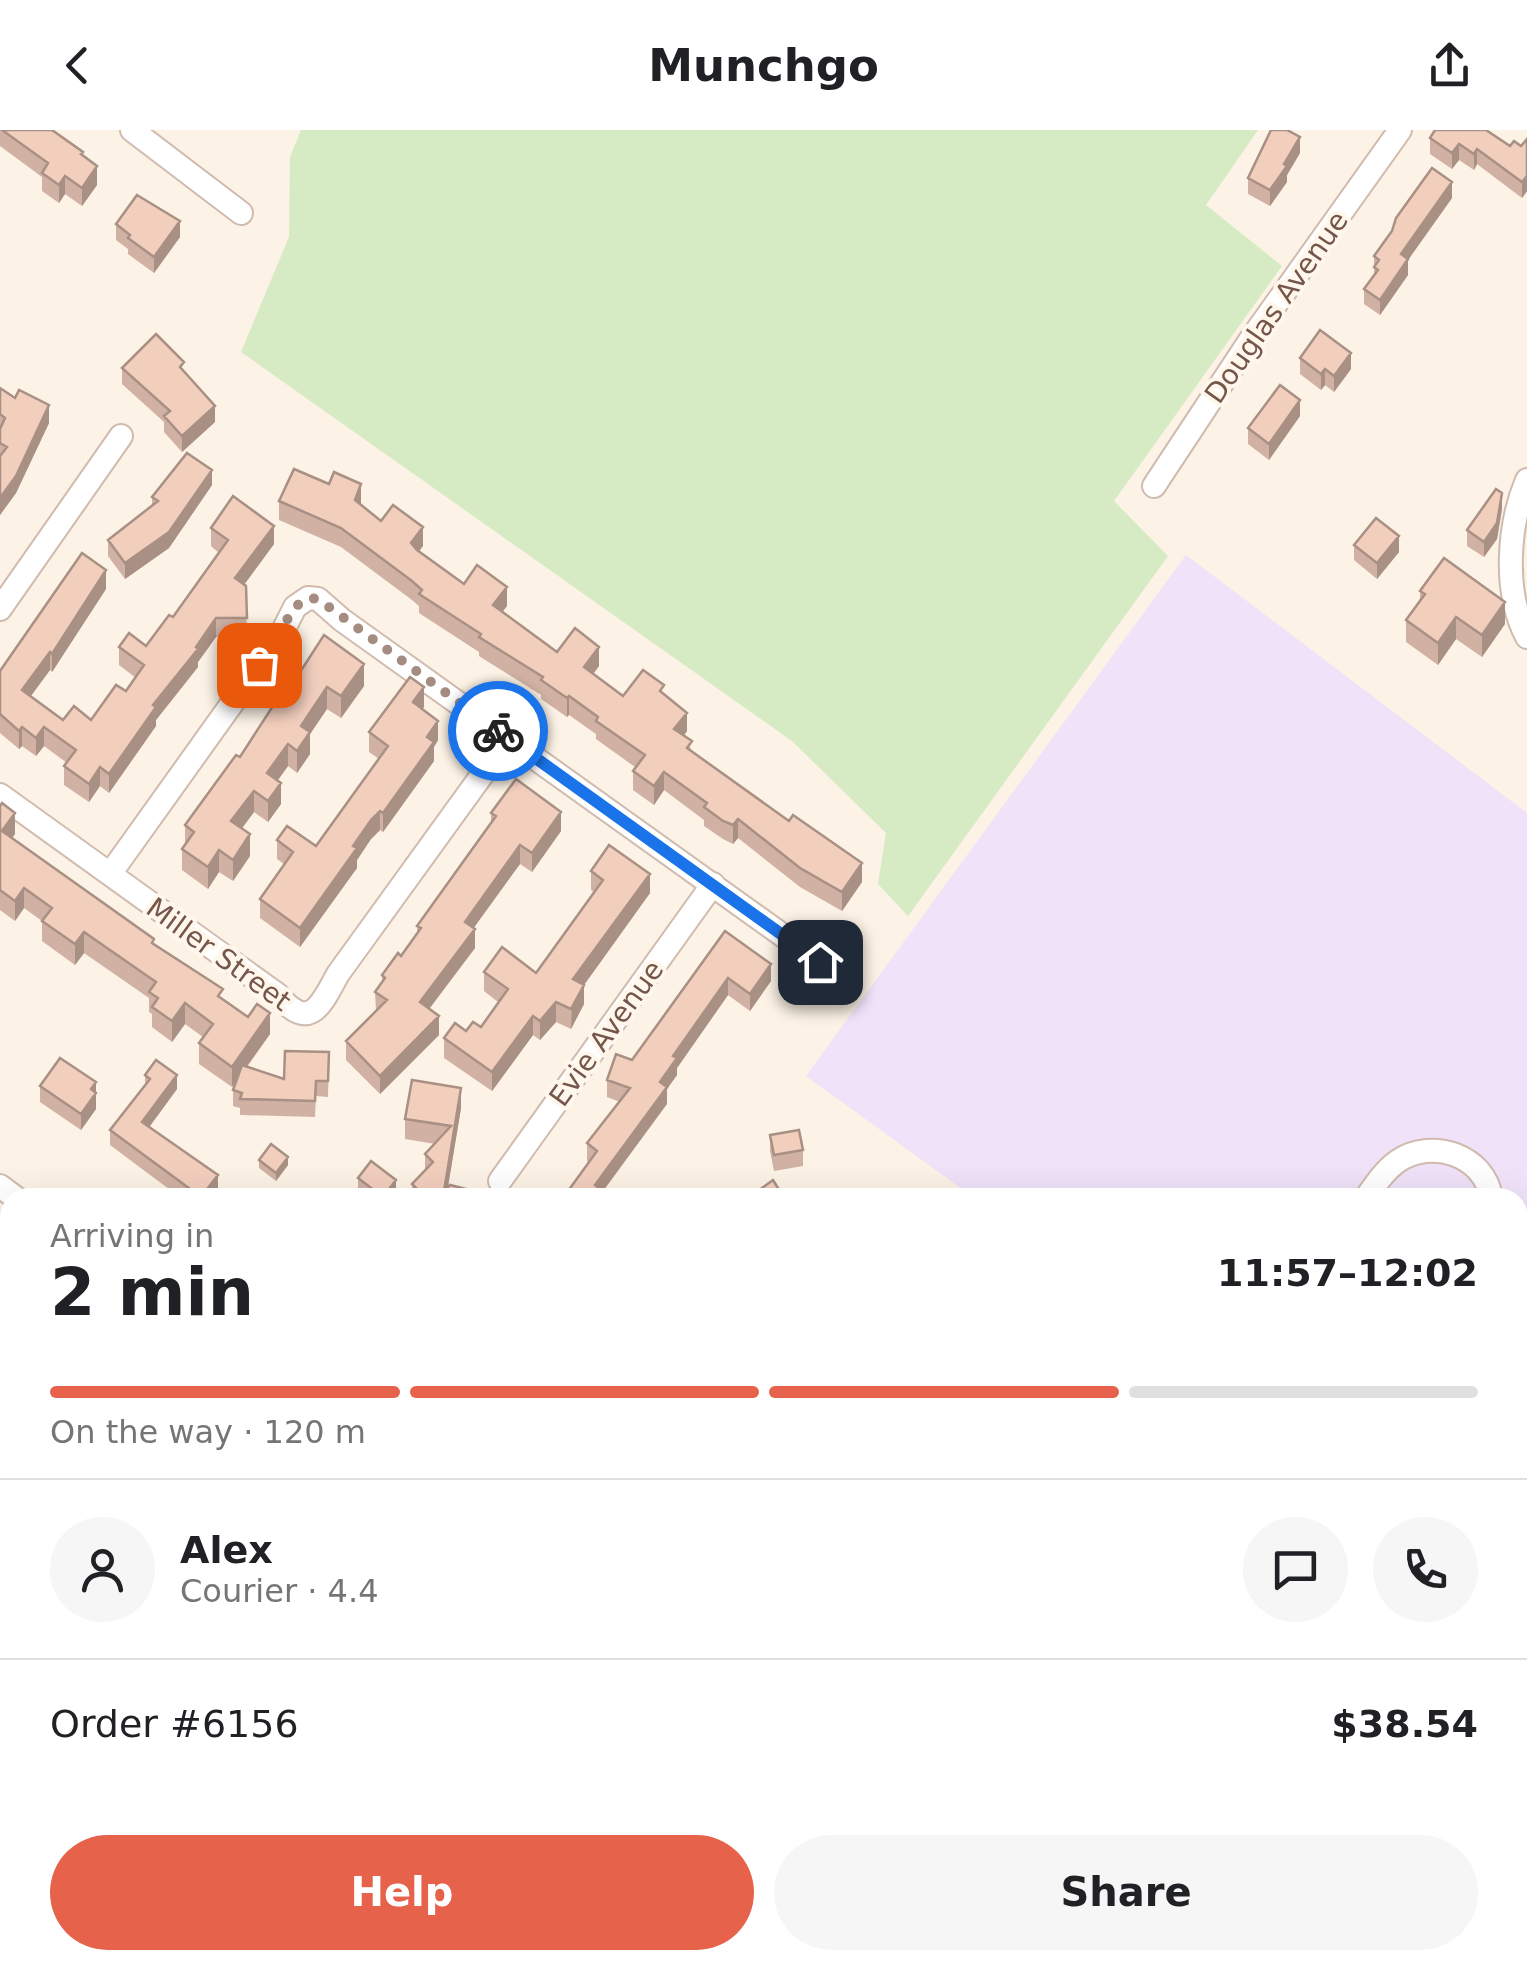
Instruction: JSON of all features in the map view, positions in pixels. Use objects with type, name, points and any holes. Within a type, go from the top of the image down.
[{"type":"street","points":[[132,130],[240,213]]},
{"type":"street","name":"Douglas Avenue","points":[[1154,486],[1251,340],[1400,130]]},
{"type":"street","points":[[0,608],[121,436]]},
{"type":"street","points":[[1527,480],[1510,533],[1518,613],[1527,637]]},
{"type":"street","points":[[110,874],[280,635],[295,607],[308,598],[318,599],[820,962]]},
{"type":"street","name":"Miller Street","points":[[0,795],[288,1006],[301,1014],[310,1014],[322,1004],[338,974],[508,739]]},
{"type":"street","name":"Evie Avenue","points":[[500,1181],[713,884]]},
{"type":"street","points":[[1374,1188],[1396,1162],[1418,1151],[1436,1150],[1459,1156],[1479,1168],[1490,1188]]},
{"type":"shaded area","points":[[1186,555],[1527,813],[1527,1188],[961,1188],[806,1076]]},
{"type":"green space","points":[[301,130],[1258,130],[1206,205],[1282,266],[1114,501],[1168,556],[908,916],[878,884],[886,833],[792,741],[241,352],[289,237],[290,157]]},
{"type":"building","points":[[2,130],[52,130],[97,166],[82,188],[65,176],[59,185],[42,173],[48,163]]},
{"type":"building","points":[[1271,130],[1287,130],[1300,137],[1270,190],[1248,178]]},
{"type":"building","points":[[1435,130],[1486,130],[1510,146],[1514,141],[1521,146],[1527,139],[1527,176],[1522,182],[1477,149],[1474,154],[1459,144],[1452,153],[1430,138]]},
{"type":"building","points":[[1432,168],[1452,182],[1401,254],[1408,259],[1380,300],[1364,289],[1378,270],[1374,267],[1379,260],[1374,256]]},
{"type":"building","points":[[137,195],[180,221],[154,257],[116,224]]},
{"type":"building","points":[[1320,330],[1351,353],[1334,376],[1325,369],[1321,374],[1300,358]]},
{"type":"building","points":[[156,334],[184,362],[180,367],[215,406],[182,436],[164,416],[170,411],[122,368]]},
{"type":"building","points":[[1280,385],[1300,400],[1269,444],[1248,428]]},
{"type":"building","points":[[0,388],[15,398],[19,390],[49,405],[16,476],[0,498],[0,456],[7,447],[0,443],[5,418],[0,414]]},
{"type":"building","points":[[187,453],[212,470],[169,532],[125,563],[108,540],[158,501],[152,497]]},
{"type":"building","points":[[294,469],[329,484],[334,472],[361,484],[355,500],[381,521],[393,505],[423,527],[411,543],[417,550],[464,584],[477,565],[507,587],[493,605],[557,652],[575,628],[599,647],[584,667],[623,696],[643,670],[664,685],[660,691],[687,713],[674,729],[692,741],[687,748],[789,821],[793,815],[862,863],[842,892],[800,868],[738,819],[733,825],[723,821],[704,807],[707,803],[664,772],[654,786],[633,771],[645,755],[596,721],[598,717],[419,594],[422,590],[412,581],[341,528],[279,501]]},
{"type":"building","points":[[1496,489],[1502,493],[1497,523],[1484,542],[1467,530]]},
{"type":"building","points":[[233,496],[274,526],[235,578],[246,586],[247,618],[216,618],[109,774],[100,767],[89,784],[64,766],[76,750],[44,727],[36,738],[22,727],[19,731],[0,714],[0,671],[82,553],[106,570],[52,654],[22,690],[63,720],[74,706],[91,720],[116,685],[126,691],[144,665],[119,647],[129,633],[146,646],[169,615],[173,617],[228,540],[211,528]]},
{"type":"building","points":[[1376,518],[1399,536],[1377,563],[1354,545]]},
{"type":"building","points":[[1444,558],[1505,602],[1482,635],[1456,617],[1438,643],[1406,620],[1425,594],[1420,591]]},
{"type":"building","points":[[324,635],[364,664],[341,696],[327,687],[301,726],[310,732],[297,751],[288,744],[267,773],[281,783],[268,801],[254,791],[231,821],[250,834],[233,860],[219,850],[208,867],[182,849],[194,832],[185,825],[236,755],[240,757],[278,698],[282,700]]},
{"type":"building","points":[[410,677],[424,687],[413,702],[438,721],[427,737],[434,742],[383,813],[380,811],[371,820],[353,846],[357,848],[300,928],[260,899],[293,852],[277,840],[287,826],[316,846],[388,746],[369,732]]},
{"type":"building","points":[[516,779],[561,812],[532,853],[520,845],[465,922],[475,929],[420,1002],[439,1016],[380,1076],[346,1041],[387,1000],[375,992],[385,978],[382,975],[421,928],[417,926],[496,816],[491,813]]},
{"type":"building","points":[[2,803],[15,813],[2,831],[154,939],[152,943],[223,989],[218,996],[248,1017],[257,1004],[270,1013],[232,1067],[199,1043],[213,1024],[185,1003],[172,1021],[152,1007],[158,998],[149,992],[156,982],[84,932],[75,944],[42,921],[52,908],[24,888],[15,901],[0,890]]},
{"type":"building","points":[[609,845],[650,874],[573,979],[584,985],[571,1009],[556,1002],[540,1021],[533,1016],[492,1072],[444,1038],[455,1023],[466,1031],[473,1022],[481,1027],[508,989],[484,972],[502,947],[536,973],[603,880],[591,871]]},
{"type":"building","points":[[725,931],[771,964],[750,994],[728,978],[673,1056],[677,1058],[660,1082],[667,1087],[595,1185],[599,1188],[570,1188],[597,1151],[587,1143],[630,1088],[607,1080],[616,1054],[632,1060]]},
{"type":"building","points":[[285,1051],[329,1052],[328,1081],[316,1081],[315,1101],[240,1099],[242,1093],[233,1090],[242,1065],[284,1079]]},
{"type":"building","points":[[60,1058],[96,1082],[91,1089],[96,1093],[81,1114],[40,1086]]},
{"type":"building","points":[[156,1060],[177,1075],[142,1122],[218,1175],[208,1188],[189,1188],[110,1130],[150,1079],[145,1075]]},
{"type":"building","points":[[412,1080],[461,1088],[444,1188],[416,1188],[412,1184],[433,1162],[425,1154],[451,1126],[405,1119]]},
{"type":"building","points":[[799,1130],[803,1150],[774,1155],[770,1135]]},
{"type":"building","points":[[271,1144],[288,1157],[276,1173],[259,1160]]},
{"type":"building","points":[[371,1161],[396,1180],[390,1188],[371,1188],[358,1178]]},
{"type":"building","points":[[773,1180],[778,1188],[762,1188]]},
{"type":"way so far","points":[[259,665],[299,602],[318,599],[498,731]]},
{"type":"route","points":[[498,731],[820,962]]}]
